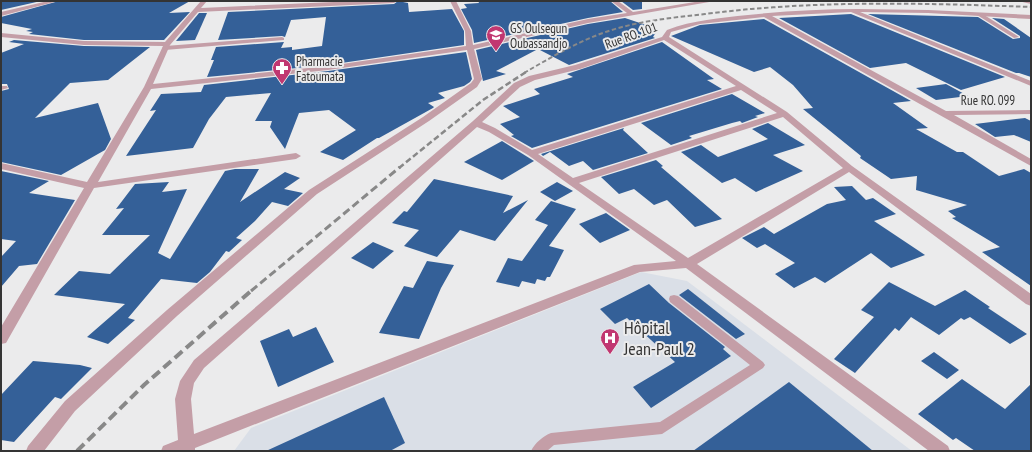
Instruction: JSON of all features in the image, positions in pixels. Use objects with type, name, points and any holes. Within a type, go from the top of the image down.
[{"type":"street","points":[[1,14],[55,1]]},
{"type":"street","points":[[1,339],[148,87],[166,46],[204,1]]},
{"type":"street","points":[[196,10],[394,1]]},
{"type":"street","points":[[34,451],[70,406],[172,313],[313,192],[426,119],[474,85],[478,79],[470,48],[468,31],[453,1]]},
{"type":"street","points":[[614,1],[632,14]]},
{"type":"street","points":[[148,87],[328,68],[470,48],[588,21],[712,1]]},
{"type":"street","points":[[1021,1],[1031,2]]},
{"type":"street","points":[[848,10],[1031,84]]},
{"type":"street","name":"Rue RO. 101","points":[[186,448],[183,399],[186,381],[199,364],[476,123],[517,85],[532,78],[577,67],[665,38],[669,31],[680,27],[717,20],[765,14],[848,10],[924,10],[1031,17]]},
{"type":"street","points":[[765,14],[1031,163]]},
{"type":"street","points":[[1,35],[35,40],[108,45],[166,46]]},
{"type":"street","points":[[665,38],[784,114],[849,168],[1031,301]]},
{"type":"street","points":[[531,153],[742,86]]},
{"type":"street","name":"Rue RO. 099","points":[[944,113],[1031,112]]},
{"type":"street","points":[[571,182],[784,114]]},
{"type":"street","points":[[476,123],[492,130],[531,153],[688,264],[942,451]]},
{"type":"street","points":[[1,166],[90,186],[296,156]]},
{"type":"street","points":[[168,451],[186,448],[638,268],[688,264],[849,168]]},
{"type":"lane","points":[[978,14],[1016,37]]},
{"type":"lane","points":[[166,46],[282,39]]},
{"type":"lane","points":[[538,451],[551,439],[662,428],[759,364],[674,299]]},
{"type":"shaded area","name":"Hôpital Jean-Paul 2","points":[[641,272],[687,281],[912,451],[234,451],[251,428]]},
{"type":"building","points":[[1,1],[41,1],[1,10]]},
{"type":"building","points":[[59,1],[190,1],[169,13],[190,12],[164,40],[84,40],[29,34],[33,32],[26,31],[32,29],[1,23],[1,17]]},
{"type":"building","points":[[398,1],[408,3],[409,12],[452,9],[464,31],[464,45],[328,65],[207,77],[214,60],[211,60],[216,47],[284,42],[281,48],[292,47],[292,50],[322,46],[326,17],[291,20],[285,37],[218,40],[228,12],[394,4]]},
{"type":"building","points":[[478,1],[610,1],[623,12],[588,18],[474,43],[472,30],[461,9],[467,8],[464,4],[479,3]]},
{"type":"building","points":[[621,1],[642,1],[642,9],[633,10]]},
{"type":"building","points":[[199,13],[207,13],[195,40],[176,41]]},
{"type":"building","points":[[851,14],[1005,77],[961,90],[906,63],[870,68],[779,18]]},
{"type":"building","points":[[868,14],[978,17],[1013,39],[1020,38],[1020,36],[992,18],[1004,19],[1031,38],[1031,77],[1016,73]]},
{"type":"building","points":[[625,18],[658,29],[653,37],[655,38],[569,65],[538,49],[496,71],[506,74],[483,81],[476,50],[588,24]]},
{"type":"building","points":[[764,19],[911,101],[893,103],[928,128],[916,129],[957,152],[963,152],[999,176],[1024,169],[1031,173],[1031,286],[982,252],[1000,247],[952,218],[956,217],[948,211],[967,205],[916,190],[917,176],[891,179],[860,158],[861,156],[803,109],[813,108],[793,85],[770,67],[754,72],[671,36],[700,25]]},
{"type":"building","points":[[14,40],[84,46],[150,47],[108,80],[70,83],[35,118],[98,103],[111,139],[105,150],[61,175],[1,162],[1,91],[9,89],[7,84],[1,84],[1,53],[24,44],[9,42]]},
{"type":"building","points":[[662,42],[714,79],[707,80],[722,89],[532,148],[511,136],[514,135],[500,124],[520,117],[503,106],[540,94],[534,89],[573,77],[567,74]]},
{"type":"building","points":[[466,52],[472,79],[470,82],[464,86],[438,93],[445,98],[428,103],[434,107],[433,108],[377,138],[343,160],[320,152],[356,130],[329,110],[299,113],[285,149],[270,127],[272,121],[255,121],[271,93],[226,97],[209,119],[193,148],[126,156],[156,110],[150,111],[161,94],[201,92],[204,85],[328,71]]},
{"type":"building","points":[[946,84],[968,96],[936,100],[916,88]]},
{"type":"building","points":[[732,94],[765,113],[755,116],[758,117],[742,123],[740,121],[689,136],[692,138],[671,145],[641,123]]},
{"type":"building","points":[[1025,118],[1031,121],[1031,142],[1014,135],[995,137],[975,124]]},
{"type":"building","points":[[768,123],[805,145],[773,155],[803,171],[756,192],[735,178],[722,183],[681,152],[701,145],[718,157],[768,139],[752,129]]},
{"type":"building","points":[[624,128],[623,130],[648,153],[593,170],[583,161],[569,166],[550,152],[543,156],[541,154]]},
{"type":"building","points":[[502,141],[534,161],[502,180],[464,162]]},
{"type":"building","points":[[656,160],[663,166],[661,167],[722,219],[695,227],[667,200],[654,205],[634,189],[619,194],[601,177]]},
{"type":"building","points":[[235,169],[259,169],[240,202],[285,172],[300,178],[284,189],[303,193],[288,206],[272,202],[255,221],[236,238],[242,240],[229,252],[226,251],[210,272],[197,283],[161,279],[128,318],[135,320],[108,344],[87,337],[125,304],[54,295],[79,271],[110,274],[150,235],[102,235],[124,208],[116,209],[135,184],[169,182],[162,192],[187,189],[158,253],[170,259],[225,171]]},
{"type":"building","points":[[1,171],[49,181],[29,193],[75,200],[37,264],[19,266],[1,287],[1,257],[16,241],[1,239]]},
{"type":"building","points":[[434,179],[513,196],[503,213],[528,200],[495,241],[460,230],[437,257],[404,246],[419,230],[392,223],[404,211],[407,212]]},
{"type":"building","points":[[557,182],[573,191],[555,201],[540,192]]},
{"type":"building","points":[[852,186],[866,200],[873,198],[896,214],[874,221],[925,255],[891,268],[871,253],[825,283],[815,277],[794,288],[775,274],[795,263],[765,244],[757,248],[742,238],[764,227],[774,234],[827,204],[846,200],[834,187]]},
{"type":"building","points":[[551,201],[576,209],[549,246],[564,250],[550,277],[547,277],[545,281],[537,279],[535,284],[522,281],[519,287],[496,282],[508,258],[522,261],[548,225],[535,220]]},
{"type":"building","points":[[606,213],[630,230],[600,243],[579,224]]},
{"type":"building","points":[[373,242],[394,251],[373,269],[351,258]]},
{"type":"building","points":[[427,261],[454,265],[441,288],[419,339],[379,333],[404,286],[413,288]]},
{"type":"building","points":[[889,282],[935,306],[965,290],[990,307],[988,308],[1027,334],[1010,344],[970,317],[964,320],[961,318],[939,335],[911,317],[899,331],[895,328],[855,373],[834,359],[874,317],[861,310]]},
{"type":"building","points":[[649,284],[669,303],[725,347],[723,349],[731,356],[651,408],[633,387],[675,362],[627,318],[615,324],[600,309]]},
{"type":"building","points":[[688,289],[745,334],[736,339],[679,295]]},
{"type":"building","points":[[316,327],[334,362],[278,387],[260,341],[289,329],[293,337]]},
{"type":"building","points":[[934,352],[959,370],[947,379],[921,361]]},
{"type":"building","points":[[33,361],[80,365],[92,368],[61,399],[55,397],[14,442],[1,440],[1,395]]},
{"type":"building","points":[[962,379],[1005,409],[1031,384],[1031,451],[975,451],[956,438],[953,440],[918,414]]},
{"type":"building","points":[[789,382],[873,451],[693,451]]},
{"type":"building","points":[[384,397],[405,443],[390,451],[266,451]]},
{"type":"railway","points":[[524,73],[559,53],[596,35],[622,27],[674,18],[786,6],[950,4],[1031,7]]},
{"type":"railway","points":[[399,168],[483,100],[526,72]]},
{"type":"railway","points":[[251,291],[400,167]]},
{"type":"railway","points":[[77,451],[144,385],[252,290]]},
{"type":"place","name":"GS Oulsegun Oubassandjo","points":[[496,52]]},
{"type":"place","name":"Pharmacie Fatoumata","points":[[282,85]]},
{"type":"place","name":"Hôpital Jean-Paul 2","points":[[610,355]]}]
